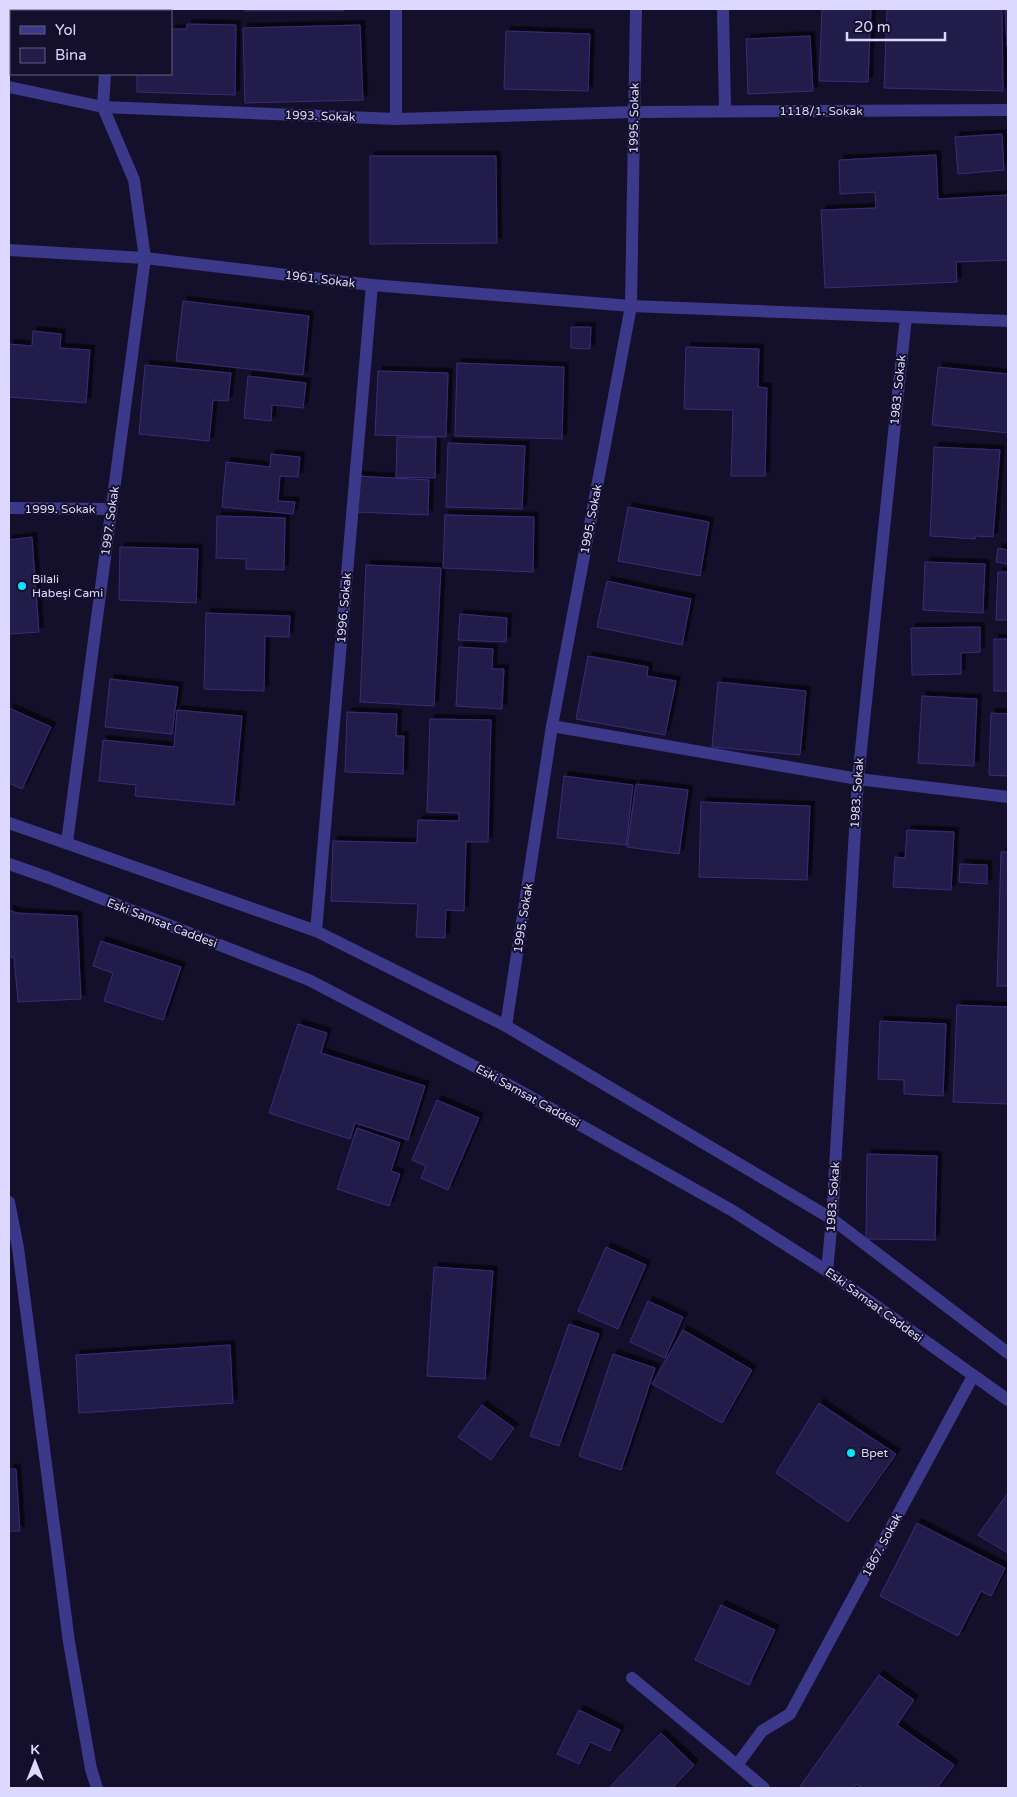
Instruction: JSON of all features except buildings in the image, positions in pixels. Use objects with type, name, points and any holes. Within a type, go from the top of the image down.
[{"type":"street","points":[[396,9],[396,119]]},
{"type":"street","name":"1995. Sokak","points":[[506,1026],[552,726],[631,306],[636,9]]},
{"type":"street","points":[[723,9],[725,111]]},
{"type":"street","points":[[103,107],[105,75]]},
{"type":"street","name":"1993. Sokak","points":[[9,87],[103,107],[396,119],[634,112]]},
{"type":"street","name":"1997. Sokak","points":[[67,842],[145,258],[134,180],[103,107]]},
{"type":"street","name":"1118/1. Sokak","points":[[634,112],[1008,110]]},
{"type":"street","name":"1961. Sokak","points":[[9,250],[145,258],[372,285],[631,306],[1008,321]]},
{"type":"street","name":"1996. Sokak","points":[[316,931],[372,285]]},
{"type":"street","name":"1983. Sokak","points":[[827,1271],[832,1219],[858,779],[906,317]]},
{"type":"street","name":"1999. Sokak","points":[[9,508],[112,509]]},
{"type":"street","points":[[552,726],[858,779],[1008,797]]},
{"type":"street","points":[[9,823],[316,931],[506,1026],[832,1219],[1008,1353]]},
{"type":"street","name":"Eski Samsat Caddesi","points":[[9,864],[309,980],[512,1087],[733,1211],[827,1271],[1008,1400]]},
{"type":"street","points":[[9,1202],[69,1642],[91,1769],[97,1788]]},
{"type":"street","name":"1867. Sokak","points":[[737,1765],[762,1731],[790,1714],[973,1376]]},
{"type":"street","points":[[632,1678],[764,1788]]},
{"type":"place","name":"Bilali Habeşi Cami","points":[[22,586]]},
{"type":"place","name":"Bpet","points":[[851,1453]]}]
